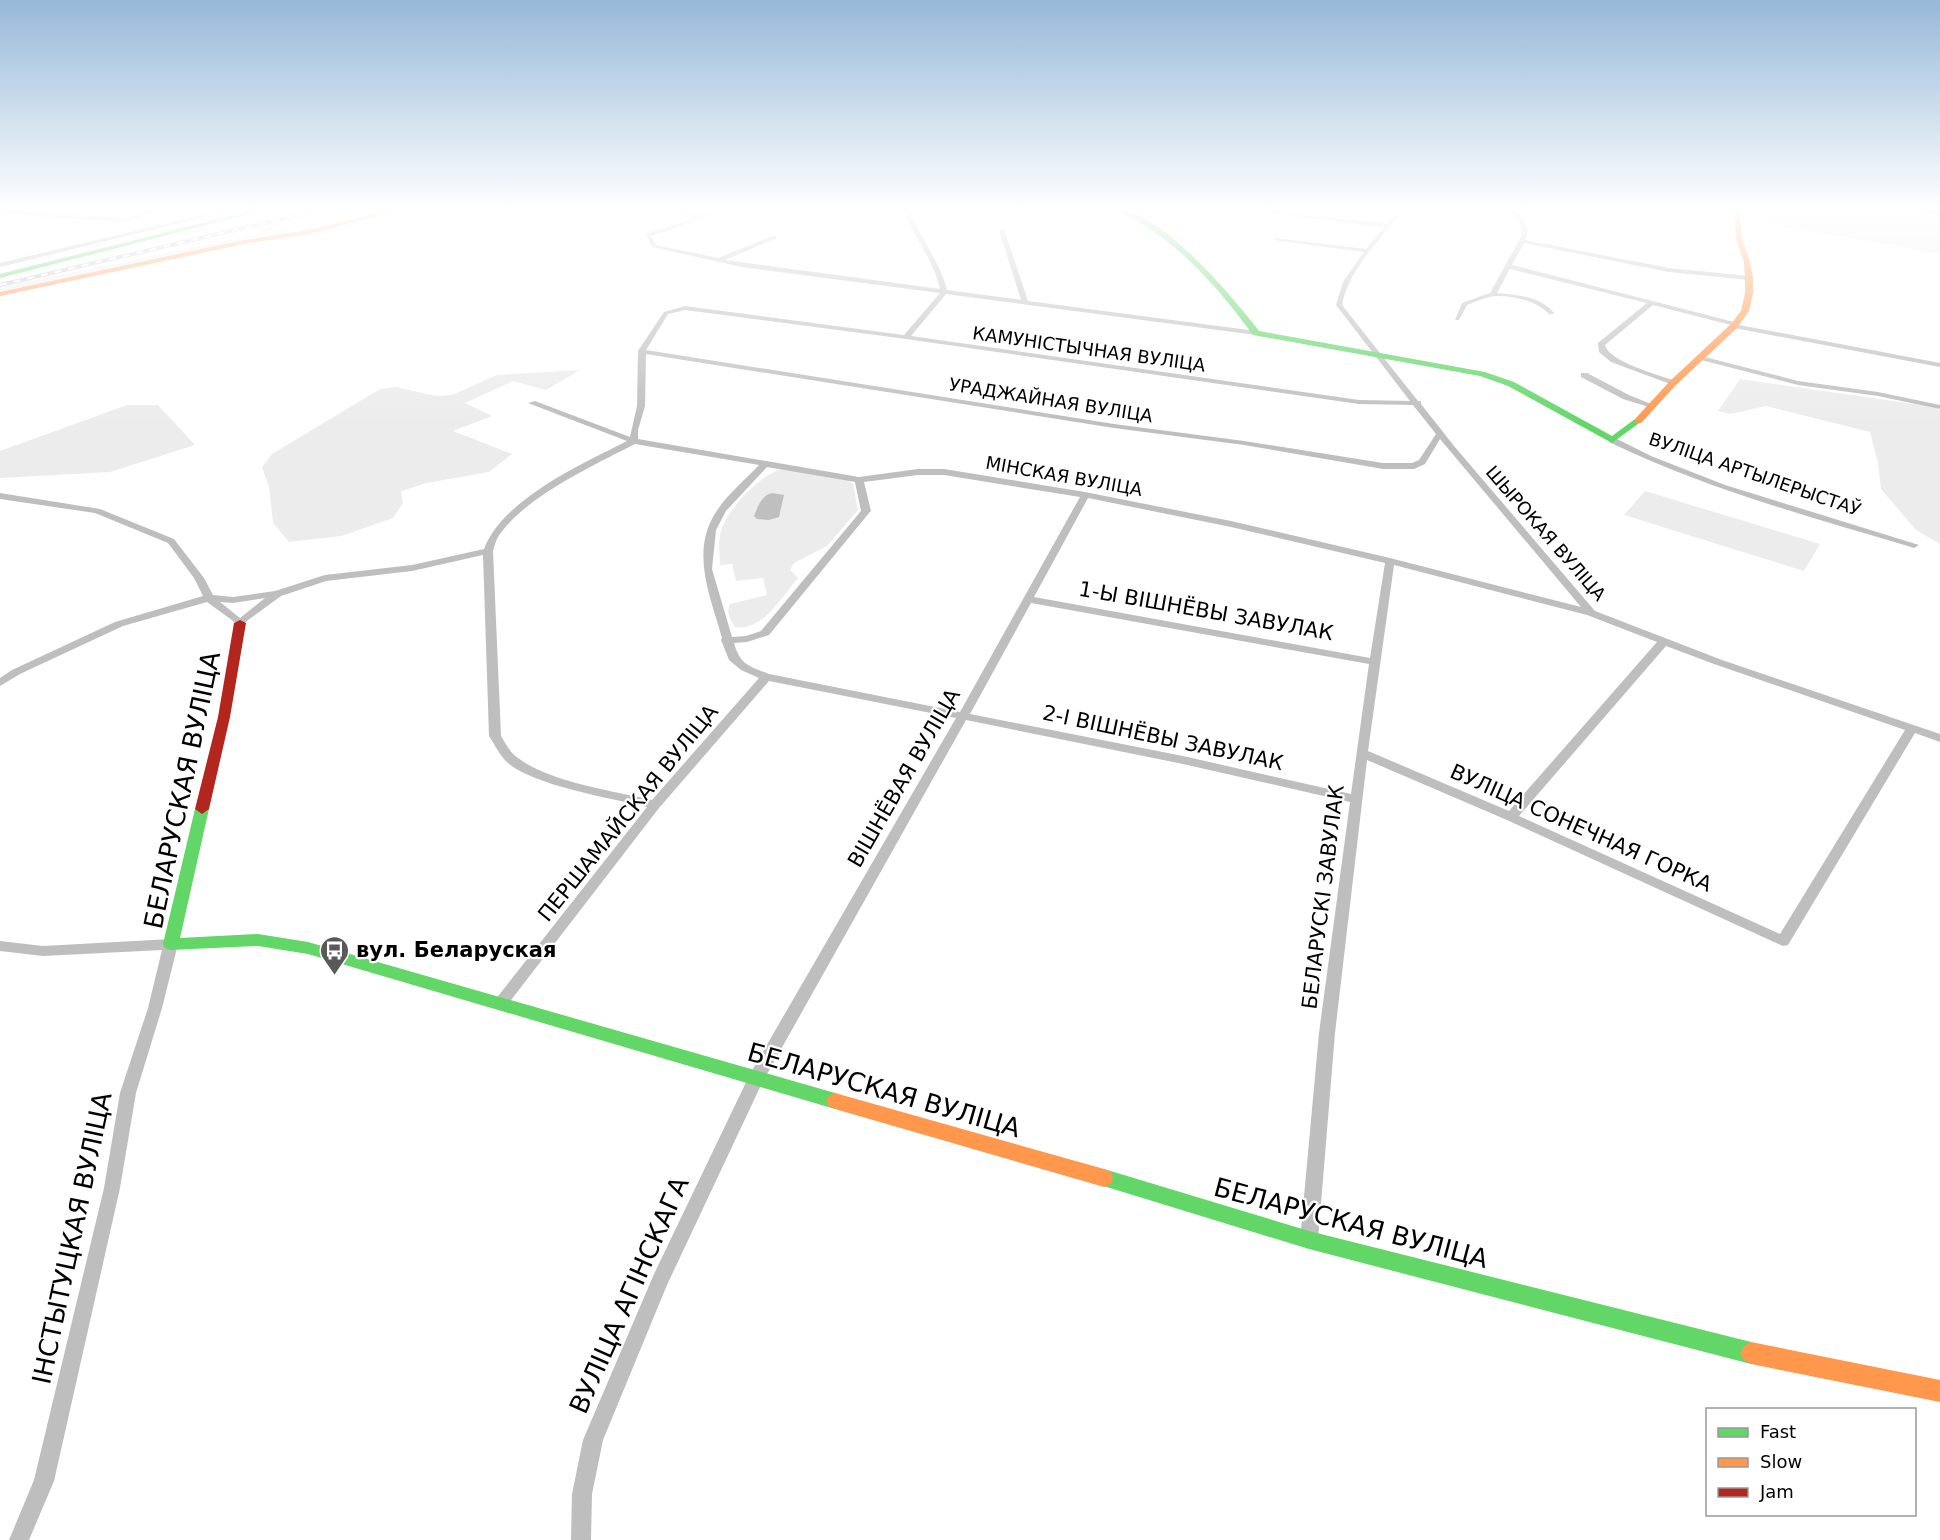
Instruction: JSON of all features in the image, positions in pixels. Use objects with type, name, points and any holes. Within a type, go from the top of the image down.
[{"type":"main road","points":[[0,294],[62,281]]},
{"type":"main road","points":[[1211,281],[1248,320],[1256,333]]},
{"type":"main road","points":[[1612,440],[1639,421],[1673,383],[1735,325],[1745,311],[1749,281]]},
{"type":"main road","name":"ВУЛІЦА АРТЫЛЕРЫСТАЎ","points":[[1256,333],[1482,374],[1512,384],[1612,440]]},
{"type":"main road","name":"БЕЛАРУСКАЯ ВУЛІЦА","points":[[240,623],[224,717],[171,944],[258,940],[308,948],[756,1079],[1052,1162],[1309,1240],[1781,1361],[1940,1391]]},
{"type":"street","name":"ВУЛІЦА АРТЫЛЕРЫСТАЎ","points":[[867,281],[1256,333]]},
{"type":"street","points":[[906,337],[944,292],[943,281]]},
{"type":"street","points":[[1018,281],[1025,301]]},
{"type":"street","name":"ШЫРОКАЯ ВУЛІЦА","points":[[1348,281],[1339,296],[1339,305],[1440,433],[1591,613],[1718,662],[1940,738]]},
{"type":"street","points":[[1493,294],[1500,281]]},
{"type":"street","points":[[1563,281],[1735,325],[1940,364]]},
{"type":"street","points":[[1457,319],[1464,304],[1493,294],[1535,302],[1547,307],[1551,313]]},
{"type":"street","points":[[1650,304],[1605,341],[1602,345],[1603,352],[1614,360],[1673,383]]},
{"type":"street","name":"КАМУНІСТЫЧНАЯ ВУЛІЦА","points":[[642,351],[666,313],[685,308],[906,337],[1359,402],[1418,403]]},
{"type":"street","points":[[642,351],[641,406],[634,430],[634,441],[602,457],[521,509],[494,535],[488,551],[495,736],[504,752],[516,764],[543,776],[655,805]]},
{"type":"street","name":"УРАДЖАЙНАЯ ВУЛІЦА","points":[[642,351],[1383,466],[1408,467],[1422,462],[1440,433]]},
{"type":"street","points":[[1700,357],[1798,382],[1878,394],[1940,407]]},
{"type":"street","points":[[1584,375],[1626,397],[1652,406]]},
{"type":"street","name":"МІНСКАЯ ВУЛІЦА","points":[[532,403],[634,441],[859,480],[918,472],[944,472],[1084,495],[1231,524],[1390,561],[1591,613]]},
{"type":"street","name":"ВУЛІЦА АРТЫЛЕРЫСТАЎ","points":[[1612,440],[1650,459],[1694,476],[1914,544]]},
{"type":"street","name":"2-І ВІШНЁВЫ ЗАВУЛАК","points":[[765,464],[722,510],[711,530],[707,568],[726,640],[733,658],[745,668],[766,677],[1183,760],[1356,799]]},
{"type":"street","points":[[726,640],[747,639],[765,633],[866,511],[859,480]]},
{"type":"street","name":"ВІШНЁВАЯ ВУЛІЦА","points":[[756,1079],[1029,599],[1084,495]]},
{"type":"street","points":[[0,496],[97,511],[171,541],[199,578],[209,598],[240,623],[277,594]]},
{"type":"street","points":[[0,683],[16,672],[119,624],[162,610],[209,598],[233,600],[277,594],[325,578],[412,568],[488,551]]},
{"type":"street","name":"БЕЛАРУСКІ ЗАВУЛАК","points":[[1309,1240],[1327,1033],[1362,753],[1390,561]]},
{"type":"street","name":"1-Ы ВІШНЁВЫ ЗАВУЛАК","points":[[1029,599],[1376,662]]},
{"type":"street","points":[[1511,817],[1665,640]]},
{"type":"street","name":"ПЕРШАМАЙСКАЯ ВУЛІЦА","points":[[500,1004],[655,805],[766,677]]},
{"type":"street","name":"ВУЛІЦА СОНЕЧНАЯ ГОРКА","points":[[1362,753],[1511,817],[1783,941],[1912,728]]},
{"type":"street","points":[[0,946],[43,951],[171,944]]},
{"type":"street","name":"ІНСТЫТУЦКАЯ ВУЛІЦА","points":[[19,1540],[44,1480],[112,1188],[128,1093],[155,1008],[171,944]]},
{"type":"street","name":"ВУЛІЦА АГІНСКАГА","points":[[581,1540],[582,1494],[593,1440],[660,1280],[756,1079]]},
{"type":"shaded area","points":[[30,281],[59,281],[0,294],[0,287]]},
{"type":"shaded area","points":[[580,370],[546,390],[513,381],[465,403],[492,416],[453,431],[512,454],[489,472],[427,483],[401,491],[403,503],[393,518],[341,536],[289,542],[273,523],[269,487],[262,467],[272,454],[380,389],[396,387],[436,396],[452,395],[497,375]]},
{"type":"shaded area","points":[[1740,379],[1929,406],[1940,410],[1940,544],[1916,530],[1881,489],[1878,463],[1870,432],[1766,406],[1730,414],[1718,411]]},
{"type":"shaded area","points":[[127,405],[158,405],[195,445],[110,472],[0,478],[0,451]]},
{"type":"shaded area","points":[[782,469],[848,481],[853,484],[858,510],[827,546],[794,563],[790,570],[798,578],[771,612],[754,624],[735,627],[730,618],[730,604],[767,595],[763,578],[736,581],[732,564],[720,565],[721,532],[724,523],[746,494],[764,478]]},
{"type":"shaded area","points":[[1645,491],[1820,544],[1804,571],[1624,515]]},
{"type":"shaded area","points":[[772,493],[784,495],[779,517],[769,520],[757,519],[754,516],[760,502]]},
{"type":"railway","points":[[0,285],[18,281]]},
{"type":"traffic: fast","points":[[1214,281],[1256,333],[1482,374],[1511,384],[1612,440],[1638,421]]},
{"type":"traffic: fast","points":[[202,809],[171,944],[258,940],[308,948],[835,1101]]},
{"type":"traffic: fast","points":[[1104,1178],[1309,1240],[1751,1353]]},
{"type":"traffic: slow","points":[[0,294],[62,281]]},
{"type":"traffic: slow","points":[[1638,421],[1673,383],[1734,326],[1745,311],[1749,281]]},
{"type":"traffic: slow","points":[[835,1101],[1104,1178]]},
{"type":"traffic: slow","points":[[1751,1353],[1940,1391]]},
{"type":"traffic: jam","points":[[202,809],[224,717],[240,623]]},
{"type":"place","name":"вул. Беларуская","points":[[335,976]]}]
